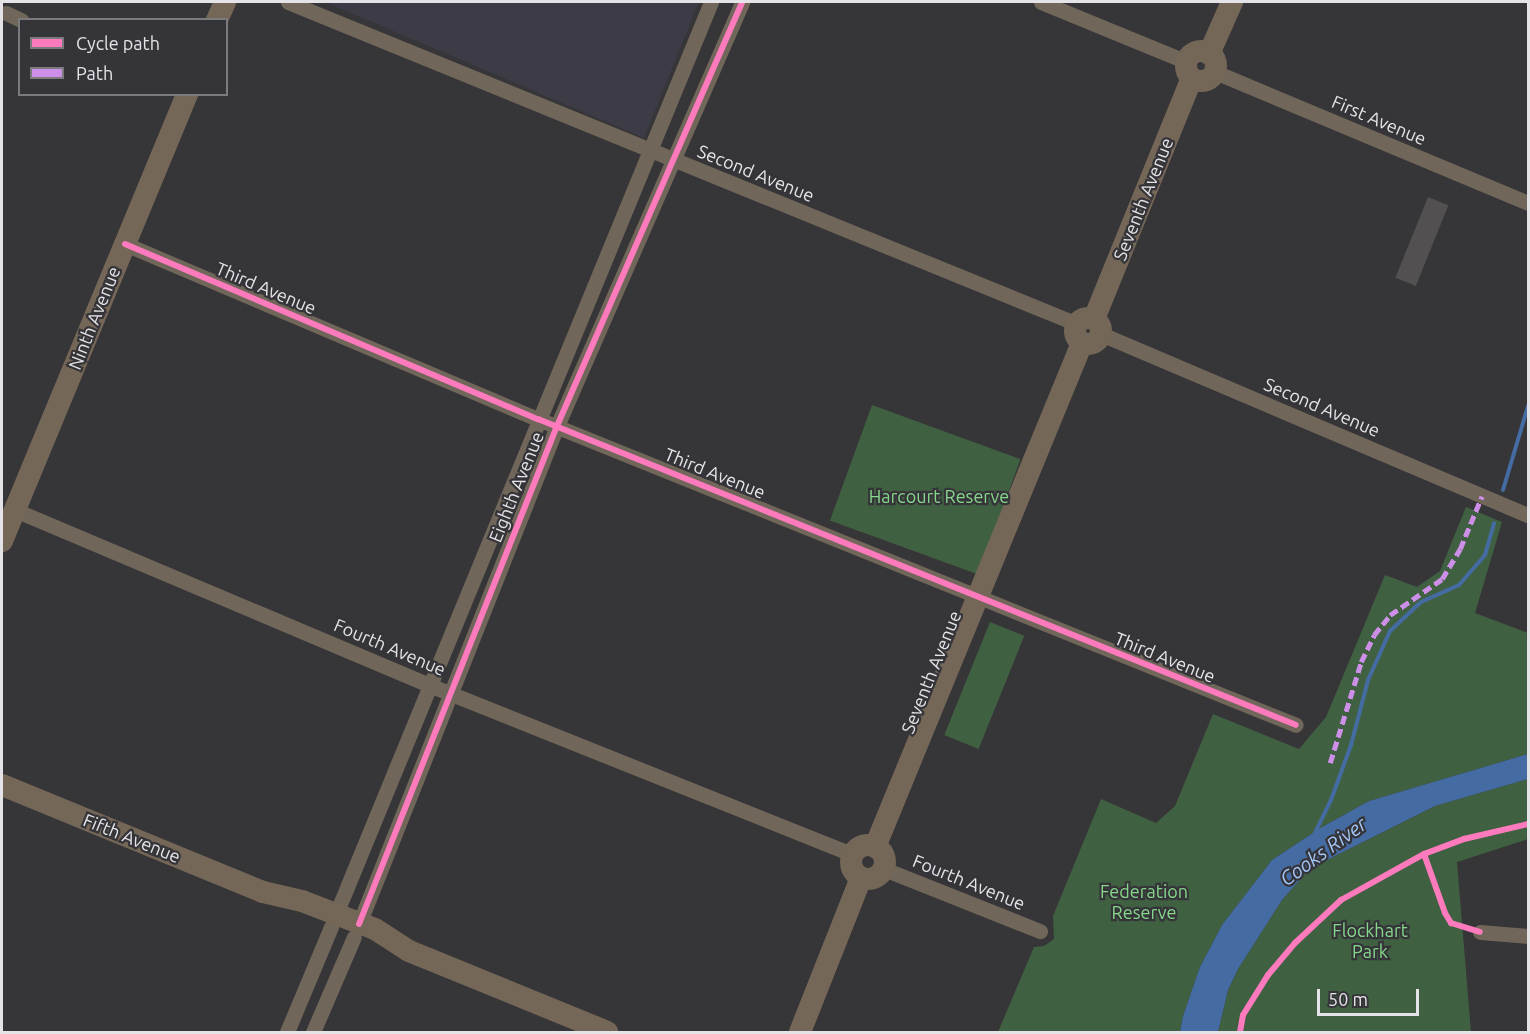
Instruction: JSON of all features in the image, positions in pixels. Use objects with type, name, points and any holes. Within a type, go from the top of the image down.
[{"type":"street","points":[[218,18],[225,2]]},
{"type":"street","name":"Second Avenue","points":[[288,2],[1089,330],[1528,514]]},
{"type":"street","name":"Eighth Avenue","points":[[287,1032],[648,149],[711,2]]},
{"type":"street","name":"Eighth Avenue","points":[[313,1032],[357,930],[557,426],[742,2]]},
{"type":"street","points":[[1041,2],[1190,70],[1196,52],[1212,63],[1232,2]]},
{"type":"street","points":[[6,13],[18,19]]},
{"type":"street","name":"First Avenue","points":[[1212,63],[1528,203]]},
{"type":"street","name":"Seventh Avenue","points":[[875,847],[1089,330],[1190,70]]},
{"type":"street","name":"Ninth Avenue","points":[[2,541],[186,96]]},
{"type":"street","name":"Third Avenue","points":[[125,244],[538,419],[1296,725]]},
{"type":"street","name":"Fourth Avenue","points":[[15,510],[429,685],[853,855]]},
{"type":"street","name":"Fifth Avenue","points":[[2,785],[263,892],[302,901],[333,921],[357,930],[369,943],[409,951],[608,1032]]},
{"type":"street","points":[[865,845],[875,847],[885,859],[884,869],[872,879],[861,878],[851,866],[853,855],[865,845]]},
{"type":"street","name":"Fourth Avenue","points":[[884,869],[1040,931]]},
{"type":"street","points":[[800,1032],[861,878]]},
{"type":"street","points":[[1480,932],[1528,936]]},
{"type":"shaded area","points":[[325,2],[699,2],[644,138]]},
{"type":"green space","name":"Harcourt Reserve","points":[[872,405],[1020,459],[978,575],[830,521]]},
{"type":"green space","name":"Federation Reserve","points":[[1466,507],[1502,522],[1475,613],[1528,633],[1528,754],[1369,801],[1322,827],[1272,860],[1222,925],[1200,967],[1183,1016],[1180,1032],[998,1032],[1034,947],[1044,946],[1054,939],[1053,916],[1101,799],[1156,823],[1175,806],[1213,714],[1299,749],[1326,717],[1385,575],[1417,587],[1440,571]]},
{"type":"green space","points":[[990,622],[1024,636],[979,749],[944,735]]},
{"type":"green space","name":"Flockhart Park","points":[[1528,779],[1528,839],[1457,862],[1471,1032],[1218,1032],[1228,990],[1238,969],[1282,900],[1305,874],[1323,862],[1435,806]]},
{"type":"water","name":"Cooks River","points":[[1528,754],[1528,779],[1435,806],[1323,862],[1305,874],[1282,900],[1238,969],[1228,990],[1218,1032],[1180,1032],[1183,1016],[1200,967],[1222,925],[1272,860],[1322,827],[1369,801]]},
{"type":"building","points":[[1428,197],[1448,205],[1416,286],[1395,278]]},
{"type":"waterway","points":[[1503,490],[1528,406]]},
{"type":"waterway","points":[[1313,837],[1331,800],[1351,745],[1368,680],[1390,631],[1421,602],[1459,585],[1485,555],[1494,523]]},
{"type":"marked path","points":[[1330,763],[1361,662],[1374,635],[1390,615],[1442,579],[1460,549],[1482,496]]},
{"type":"cycle path","points":[[359,924],[557,426],[742,2]]},
{"type":"cycle path","points":[[125,244],[538,419],[1296,725]]},
{"type":"cycle path","points":[[1240,1032],[1243,1015],[1268,975],[1295,943],[1341,900],[1424,854],[1464,839],[1528,824]]},
{"type":"cycle path","points":[[1424,854],[1445,913],[1451,923],[1480,932]]}]
